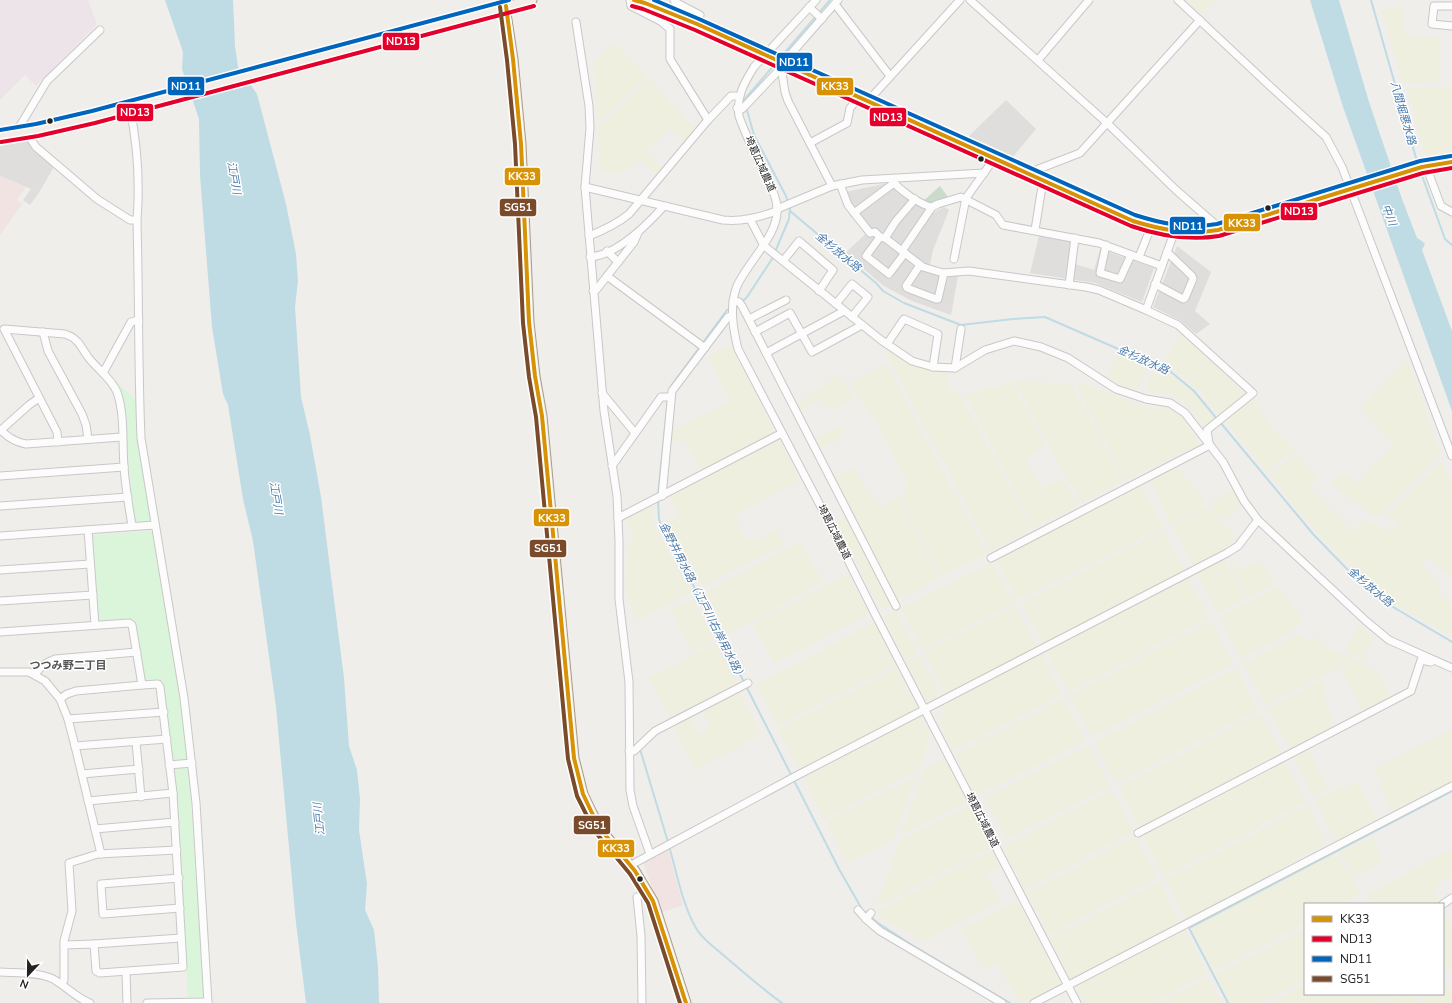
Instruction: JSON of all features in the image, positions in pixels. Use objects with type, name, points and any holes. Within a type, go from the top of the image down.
[{"type":"main road","points":[[0,136],[61,125],[130,108],[503,5],[532,0]]},
{"type":"main road","points":[[634,0],[697,24],[765,54],[782,65],[864,100],[1133,221],[1174,233],[1197,233],[1218,230],[1424,166],[1452,162]]},
{"type":"main road","points":[[503,5],[513,59],[520,137],[529,322],[535,376],[542,416],[574,758],[577,774],[592,813],[602,831],[631,865],[653,901],[686,1003]]},
{"type":"street","points":[[630,0],[631,6],[662,22],[670,29],[670,58],[708,120]]},
{"type":"street","points":[[674,0],[675,2],[700,15],[697,24]]},
{"type":"street","name":"埼葛広域農道","points":[[816,0],[811,9],[765,54],[747,79],[739,96],[738,108],[741,122],[773,190],[778,210],[776,222],[768,239],[743,274],[736,288],[738,303],[732,316],[738,349],[1077,1003]]},
{"type":"street","points":[[810,143],[847,123],[850,108],[864,100],[890,76],[960,0]]},
{"type":"street","points":[[970,0],[1107,123],[1176,190],[1216,225],[1218,230]]},
{"type":"street","points":[[1038,60],[1089,0]]},
{"type":"street","points":[[1178,0],[1326,136],[1351,188],[1452,456]]},
{"type":"street","points":[[738,108],[742,109],[746,105],[782,65],[820,18],[837,2],[890,76]]},
{"type":"street","points":[[1452,6],[1434,6],[1432,24],[1452,26]]},
{"type":"street","points":[[811,9],[820,18]]},
{"type":"street","points":[[1033,176],[1036,170],[1080,153],[1200,20]]},
{"type":"street","points":[[576,22],[589,106],[590,128],[585,187],[590,257],[602,393],[607,437],[617,496],[619,599],[629,682],[630,790],[633,806],[650,854]]},
{"type":"street","points":[[15,134],[47,81],[100,30]]},
{"type":"street","points":[[782,65],[785,92],[788,101],[832,186]]},
{"type":"street","points":[[589,236],[605,230],[629,214],[730,96],[739,96]]},
{"type":"street","points":[[130,108],[135,139],[138,201],[139,402],[141,438],[184,698],[192,763],[197,810],[208,1003],[147,1003]]},
{"type":"street","points":[[26,132],[36,147],[97,199],[130,220],[137,220]]},
{"type":"street","points":[[954,259],[966,198],[994,159]]},
{"type":"street","points":[[1424,166],[1441,206],[1452,212]]},
{"type":"street","points":[[585,187],[723,220],[736,221],[750,219],[778,210],[832,186],[840,184],[862,180],[893,181],[984,173]]},
{"type":"street","points":[[1035,230],[1042,180]]},
{"type":"street","points":[[893,181],[915,199],[932,207]]},
{"type":"street","points":[[854,214],[893,181]]},
{"type":"street","points":[[840,184],[848,205],[870,233],[875,232],[923,267],[944,273],[969,271],[1086,287],[1099,290],[1178,325],[1253,393],[1207,430],[1210,445]]},
{"type":"street","points":[[915,199],[866,256],[890,274],[932,207],[961,197],[966,198],[996,215],[1003,225],[1106,245],[1162,266]]},
{"type":"street","points":[[590,257],[607,252],[638,233],[664,206]]},
{"type":"street","points":[[750,219],[763,245],[844,311],[912,361],[933,367],[955,368],[985,350],[1014,341],[1041,347],[1068,358],[1116,389],[1146,400],[1170,403],[1185,413],[1224,462],[1244,502],[1258,520],[1366,621],[1389,640],[1451,668]]},
{"type":"street","points":[[1138,258],[1151,227]]},
{"type":"street","points":[[593,291],[596,290],[634,242],[638,233]]},
{"type":"street","points":[[1146,310],[1174,233]]},
{"type":"street","points":[[1069,285],[1076,238]]},
{"type":"street","points":[[783,261],[799,241],[833,270],[819,291]]},
{"type":"street","points":[[1106,245],[1100,273],[1120,279],[1131,254]]},
{"type":"street","points":[[607,252],[618,262]]},
{"type":"street","points":[[1155,284],[1183,299],[1185,298],[1193,279],[1192,276],[1167,252]]},
{"type":"street","points":[[920,265],[906,286],[936,300],[938,299],[944,273]]},
{"type":"street","points":[[607,276],[702,346]]},
{"type":"street","points":[[836,304],[852,284],[868,297],[852,317]]},
{"type":"street","points":[[749,319],[786,300]]},
{"type":"street","points":[[738,303],[749,319],[896,606]]},
{"type":"street","points":[[766,353],[844,311]]},
{"type":"street","points":[[755,332],[790,313],[812,352],[862,325]]},
{"type":"street","points":[[662,496],[669,397],[702,346],[728,317],[732,316]]},
{"type":"street","points":[[887,344],[904,319],[938,334],[933,367]]},
{"type":"street","points":[[103,373],[131,322],[139,320]]},
{"type":"street","points":[[58,442],[57,432],[4,329],[65,334],[72,336],[79,343],[88,358],[103,373],[116,391],[120,403],[124,467],[132,526]]},
{"type":"street","points":[[955,368],[961,329]]},
{"type":"street","points":[[43,332],[48,351],[82,414],[88,439]]},
{"type":"street","points":[[602,393],[635,433]]},
{"type":"street","points":[[612,466],[661,397],[669,397]]},
{"type":"street","points":[[39,398],[1,430],[6,436],[18,443],[26,444],[122,437]]},
{"type":"street","points":[[618,518],[782,433]]},
{"type":"street","points":[[991,558],[1210,445]]},
{"type":"street","points":[[0,476],[124,467]]},
{"type":"street","points":[[0,506],[128,497]]},
{"type":"street","points":[[631,865],[796,776],[1226,553],[1238,546],[1258,520]]},
{"type":"street","points":[[0,536],[155,525]]},
{"type":"street","points":[[88,530],[95,625]]},
{"type":"street","points":[[0,570],[90,564]]},
{"type":"street","points":[[0,601],[93,595]]},
{"type":"street","points":[[0,632],[129,623],[132,625],[142,685]]},
{"type":"street","points":[[35,675],[47,662],[55,659],[137,652]]},
{"type":"street","points":[[1138,833],[1411,691],[1421,660],[1427,660],[1451,668]]},
{"type":"street","points":[[0,672],[29,672],[44,681],[60,699],[76,746],[101,854]]},
{"type":"street","points":[[60,699],[76,690],[158,684],[160,687],[164,712],[173,793],[183,968],[100,973],[96,971],[94,944]]},
{"type":"street","points":[[629,751],[634,751],[656,730],[745,684]]},
{"type":"street","points":[[68,719],[164,712]]},
{"type":"street","points":[[76,746],[167,739]]},
{"type":"street","points":[[136,742],[141,797]]},
{"type":"street","points":[[170,765],[192,763]]},
{"type":"street","points":[[82,774],[138,769]]},
{"type":"street","points":[[1034,1003],[1452,786]]},
{"type":"street","points":[[88,800],[141,797],[173,793]]},
{"type":"street","points":[[95,828],[175,822]]},
{"type":"street","points":[[60,983],[64,980],[64,945],[72,911],[69,863],[101,854],[177,850]]},
{"type":"street","points":[[179,878],[101,884],[101,891],[102,914],[180,908]]},
{"type":"street","points":[[637,897],[641,936],[642,1003]]},
{"type":"street","points":[[858,910],[866,919],[880,930],[1002,1003]]},
{"type":"street","points":[[866,919],[871,913]]},
{"type":"street","points":[[64,945],[181,938]]},
{"type":"street","points":[[0,972],[46,976],[60,983],[87,1002]]},
{"type":"street","points":[[126,972],[127,1003]]},
{"type":"shaded area","points":[[0,0],[88,0],[97,24],[36,86],[25,75],[0,100]]},
{"type":"shaded area","points":[[1006,100],[1036,129],[1011,159],[965,140]]},
{"type":"shaded area","points":[[29,141],[55,165],[30,205],[23,200],[31,189],[0,176],[0,146]]},
{"type":"shaded area","points":[[0,176],[26,187],[17,200],[22,204],[0,235]]},
{"type":"shaded area","points":[[888,183],[931,214],[944,207],[949,210],[933,250],[929,269],[958,276],[951,315],[912,301],[884,286],[845,253],[869,231],[841,193]]},
{"type":"shaded area","points":[[1039,236],[1076,243],[1072,263],[1094,270],[1100,249],[1154,268],[1142,302],[1095,283],[1030,273]]},
{"type":"shaded area","points":[[1177,246],[1211,272],[1195,311],[1210,324],[1196,334],[1181,321],[1153,307]]},
{"type":"shaded area","points":[[668,849],[683,905],[660,913],[644,864],[645,861]]},
{"type":"green space","points":[[1186,0],[1215,0],[1202,14]]},
{"type":"green space","points":[[1403,6],[1405,36],[1440,38],[1439,82],[1403,83],[1381,10]]},
{"type":"green space","points":[[614,43],[647,77],[598,122],[593,63]]},
{"type":"green space","points":[[649,79],[695,129],[684,142],[671,128],[646,150],[662,168],[655,175],[640,159],[621,174],[599,169],[598,127]]},
{"type":"green space","points":[[1452,87],[1452,154],[1425,155],[1406,88]]},
{"type":"green space","points":[[940,186],[948,197],[932,204],[922,202]]},
{"type":"green space","points":[[1180,333],[1246,394],[1219,415],[1199,390],[1164,363]]},
{"type":"green space","points":[[732,345],[775,434],[701,470],[683,439],[671,443],[671,431],[730,401],[708,356]]},
{"type":"green space","points":[[885,351],[891,351],[921,368],[950,373],[948,377],[948,388],[954,392],[959,392],[1031,529],[991,552]]},
{"type":"green space","points":[[1116,355],[1148,367],[1138,390],[1126,388],[1107,377]]},
{"type":"green space","points":[[1407,358],[1441,455],[1383,513],[1374,517],[1330,484],[1343,473],[1356,484],[1393,444],[1360,409]]},
{"type":"green space","points":[[886,364],[987,554],[941,576],[903,503],[906,494],[906,480],[877,423],[849,384]]},
{"type":"green space","points":[[1155,367],[1174,377],[1188,388],[1198,397],[1215,419],[1209,425],[1204,425],[1186,404],[1175,396],[1167,393],[1145,391]]},
{"type":"green space","points":[[838,375],[854,398],[830,410],[821,400],[799,412],[796,404]]},
{"type":"green space","points":[[110,376],[136,400],[139,453],[151,520],[149,522],[136,523],[134,521],[123,403]]},
{"type":"green space","points":[[1011,382],[1045,446],[1026,458],[1041,488],[1063,479],[1078,505],[1033,528],[966,396],[978,391]]},
{"type":"green space","points":[[1014,382],[1071,383],[1123,481],[1081,503]]},
{"type":"green space","points":[[1075,383],[1083,383],[1142,406],[1171,409],[1183,418],[1200,444],[1125,480]]},
{"type":"green space","points":[[1250,398],[1254,399],[1270,426],[1294,449],[1267,472],[1224,420]]},
{"type":"green space","points":[[840,425],[843,430],[841,439],[820,450],[813,439]]},
{"type":"green space","points":[[778,439],[800,480],[735,516],[740,530],[746,539],[763,537],[776,529],[785,544],[702,586],[668,521],[678,516],[669,495]]},
{"type":"green space","points":[[1297,453],[1318,478],[1309,488],[1354,532],[1365,519],[1389,531],[1397,522],[1387,514],[1443,461],[1452,485],[1452,579],[1430,559],[1420,564],[1439,582],[1438,594],[1452,605],[1452,637],[1390,601],[1343,560],[1311,526],[1270,475]]},
{"type":"green space","points":[[1176,466],[1206,503],[1170,523],[1149,479]]},
{"type":"green space","points":[[854,467],[868,495],[880,505],[902,496],[901,504],[939,578],[897,600],[833,478]]},
{"type":"green space","points":[[1140,483],[1163,527],[1017,600],[995,558]]},
{"type":"green space","points":[[1233,489],[1242,504],[1225,521],[1209,504]]},
{"type":"green space","points":[[652,504],[654,525],[693,592],[637,621],[625,588],[627,555],[625,546],[634,540],[625,518]]},
{"type":"green space","points":[[1206,506],[1236,537],[1226,548],[1193,566],[1171,525]]},
{"type":"green space","points":[[847,517],[894,603],[881,609],[835,522]]},
{"type":"green space","points":[[1163,530],[1185,571],[1045,647],[1021,603]]},
{"type":"green space","points":[[151,531],[166,607],[188,758],[185,762],[172,760],[163,681],[144,680],[135,619],[99,622],[97,619],[91,537],[93,535]]},
{"type":"green space","points":[[801,541],[823,582],[727,635],[706,592]]},
{"type":"green space","points":[[1224,559],[1245,599],[1218,613],[1196,573]]},
{"type":"green space","points":[[1258,560],[1276,584],[1247,598],[1229,563],[1231,561],[1237,570]]},
{"type":"green space","points":[[991,562],[1014,603],[923,650],[900,608]]},
{"type":"green space","points":[[847,574],[870,614],[774,664],[753,624]]},
{"type":"green space","points":[[1188,577],[1209,618],[1068,692],[1045,650]]},
{"type":"green space","points":[[1278,587],[1303,617],[1295,629],[1272,643],[1241,658],[1219,617]]},
{"type":"green space","points":[[694,599],[715,640],[692,652],[670,610]]},
{"type":"green space","points":[[1015,606],[1037,648],[946,695],[924,653]]},
{"type":"green space","points":[[896,611],[918,653],[905,660],[883,617]]},
{"type":"green space","points":[[1211,621],[1233,664],[1092,737],[1069,695]]},
{"type":"green space","points":[[875,622],[895,665],[777,726],[755,684]]},
{"type":"green space","points":[[1359,625],[1373,638],[1364,660],[1345,651]]},
{"type":"green space","points":[[1300,634],[1305,643],[1318,636],[1324,648],[1355,659],[1265,705],[1243,663]]},
{"type":"green space","points":[[716,643],[738,683],[670,718],[648,678]]},
{"type":"green space","points":[[1041,653],[1062,695],[953,751],[939,724],[947,702]]},
{"type":"green space","points":[[920,655],[941,698],[928,704],[906,662]]},
{"type":"green space","points":[[1356,659],[1380,675],[1391,697],[1363,711],[1340,669]]},
{"type":"green space","points":[[896,668],[918,709],[800,770],[777,730]]},
{"type":"green space","points":[[1237,668],[1258,710],[1116,783],[1094,742]]},
{"type":"green space","points":[[1322,679],[1326,700],[1332,717],[1331,729],[1291,750],[1267,709]]},
{"type":"green space","points":[[740,691],[762,734],[695,770],[673,726],[690,718],[698,734],[711,728],[703,711]]},
{"type":"green space","points":[[1064,698],[1086,740],[976,796],[955,755]]},
{"type":"green space","points":[[1260,713],[1283,755],[1140,828],[1118,787]]},
{"type":"green space","points":[[920,717],[931,732],[918,769],[824,820],[804,778]]},
{"type":"green space","points":[[1452,729],[1452,781],[1392,811],[1374,769]]},
{"type":"green space","points":[[1088,745],[1110,786],[1006,840],[986,798]]},
{"type":"green space","points":[[1308,749],[1328,789],[1312,797],[1293,757]]},
{"type":"green space","points":[[944,758],[967,802],[901,835],[924,769]]},
{"type":"green space","points":[[1283,759],[1306,802],[1163,877],[1141,833]]},
{"type":"green space","points":[[175,767],[186,767],[189,769],[204,994],[200,997],[188,998],[173,769]]},
{"type":"green space","points":[[916,776],[893,841],[848,863],[826,822]]},
{"type":"green space","points":[[1357,781],[1378,820],[1337,841],[1314,800],[1342,786],[1343,789]]},
{"type":"green space","points":[[1111,790],[1134,832],[1024,889],[1003,847]]},
{"type":"green space","points":[[1308,805],[1326,844],[1187,920],[1165,879]]},
{"type":"green space","points":[[970,806],[991,848],[876,906],[900,840]]},
{"type":"green space","points":[[1135,836],[1157,878],[1049,935],[1027,892]]},
{"type":"green space","points":[[1374,837],[1383,862],[1356,875],[1353,869],[1338,852]]},
{"type":"green space","points":[[1452,849],[1452,874],[1434,889],[1439,903],[1370,903],[1366,895]]},
{"type":"green space","points":[[992,851],[1001,867],[986,875],[1000,901],[923,942],[877,914],[877,910]]},
{"type":"green space","points":[[1334,854],[1351,873],[1361,894],[1345,903],[1304,903],[1304,924],[1213,971],[1191,928]]},
{"type":"green space","points":[[1160,881],[1181,925],[1073,981],[1049,939]]},
{"type":"green space","points":[[1017,900],[1061,984],[1027,1002],[1018,1001],[997,963],[985,970],[961,929]]},
{"type":"green space","points":[[1444,910],[1452,927],[1452,964],[1444,968]]},
{"type":"green space","points":[[1185,929],[1207,974],[1152,1003],[1084,1003],[1075,986]]},
{"type":"green space","points":[[1304,929],[1304,981],[1261,1003],[1230,1003],[1215,974]]},
{"type":"green space","points":[[1208,978],[1222,1003],[1160,1003]]},
{"type":"green space","points":[[1444,978],[1452,995],[1451,1003],[1424,1003],[1420,995],[1444,995]]},
{"type":"green space","points":[[1304,986],[1304,995],[1391,995],[1376,1003],[1271,1003]]},
{"type":"green space","points":[[1398,995],[1414,995],[1418,1003],[1383,1003]]},
{"type":"water","name":"江戸川","points":[[165,0],[233,0],[235,46],[238,67],[257,94],[286,204],[296,254],[298,281],[295,307],[301,397],[310,435],[321,497],[344,678],[349,746],[357,770],[360,799],[359,830],[367,884],[365,910],[374,930],[378,967],[379,1003],[306,1003],[296,923],[276,707],[253,541],[243,499],[228,405],[223,394],[212,327],[200,175],[199,119],[182,69],[183,52]]},
{"type":"water","name":"中川","points":[[1310,0],[1339,0],[1369,102],[1402,199],[1417,238],[1425,244],[1422,250],[1452,331],[1452,411],[1343,107]]},
{"type":"pier","points":[[495,4],[498,14],[145,109],[141,98]]},
{"type":"pier","points":[[1404,163],[1407,174],[1354,191],[1351,179]]},
{"type":"waterway","name":"金野井用水路（江戸川右岸用水路）","points":[[780,58],[830,0]]},
{"type":"waterway","name":"八間堀悪水路","points":[[1371,0],[1418,165]]},
{"type":"waterway","name":"金野井用水路（江戸川右岸用水路）","points":[[745,103],[744,100],[776,63]]},
{"type":"waterway","name":"金野井用水路（江戸川右岸用水路）","points":[[746,107],[754,135],[786,196],[790,208],[789,219],[775,252]]},
{"type":"waterway","name":"八間堀悪水路","points":[[1420,170],[1445,239],[1452,245]]},
{"type":"waterway","name":"金杉放水路","points":[[790,211],[876,283],[883,291],[904,303],[961,325],[1045,317],[1171,372],[1194,391],[1217,419]]},
{"type":"waterway","name":"金野井用水路（江戸川右岸用水路）","points":[[741,303],[747,297],[774,256]]},
{"type":"waterway","name":"金野井用水路（江戸川右岸用水路）","points":[[671,386],[727,310],[730,309]]},
{"type":"waterway","name":"金野井用水路（江戸川右岸用水路）","points":[[658,495],[668,398]]},
{"type":"waterway","name":"金杉放水路","points":[[1220,422],[1313,534],[1347,569],[1383,601],[1452,642]]},
{"type":"waterway","name":"金野井用水路（江戸川右岸用水路）","points":[[658,499],[659,520],[744,682]]},
{"type":"waterway","name":"金野井用水路（江戸川右岸用水路）","points":[[746,686],[839,869],[863,911],[878,923],[912,945],[1010,1003]]},
{"type":"waterway","points":[[669,720],[702,703]]},
{"type":"waterway","points":[[640,749],[668,842]]},
{"type":"waterway","points":[[1228,1003],[1189,928],[1452,791]]},
{"type":"waterway","points":[[669,846],[683,899],[698,932],[711,945],[782,1003]]},
{"type":"transit line","name":"ND11","points":[[0,130],[36,124],[92,111],[509,0]]},
{"type":"transit line","name":"KK33","points":[[634,0],[697,24],[1133,221],[1154,227],[1186,232],[1218,230],[1422,167],[1452,162]]},
{"type":"transit line","name":"ND11","points":[[654,0],[1135,215],[1176,225],[1196,226],[1217,224],[1420,161],[1451,156]]},
{"type":"transit line","name":"KK33","points":[[506,6],[513,59],[521,144],[529,322],[535,376],[542,416],[574,758],[583,794],[592,813],[602,831],[635,871],[653,901],[686,1003]]},
{"type":"transit line","name":"ND13","points":[[1,142],[38,136],[95,123],[534,6]]},
{"type":"transit line","name":"ND13","points":[[632,6],[695,30],[1131,226],[1163,235],[1185,238],[1219,236],[1423,173],[1452,168]]},
{"type":"transit line","name":"SG51","points":[[500,7],[515,144],[523,323],[529,377],[536,417],[568,759],[577,796],[587,816],[597,834],[630,874],[648,903],[680,1003]]},
{"type":"district","name":"つつみ野二丁目","points":[[68,665]]}]
